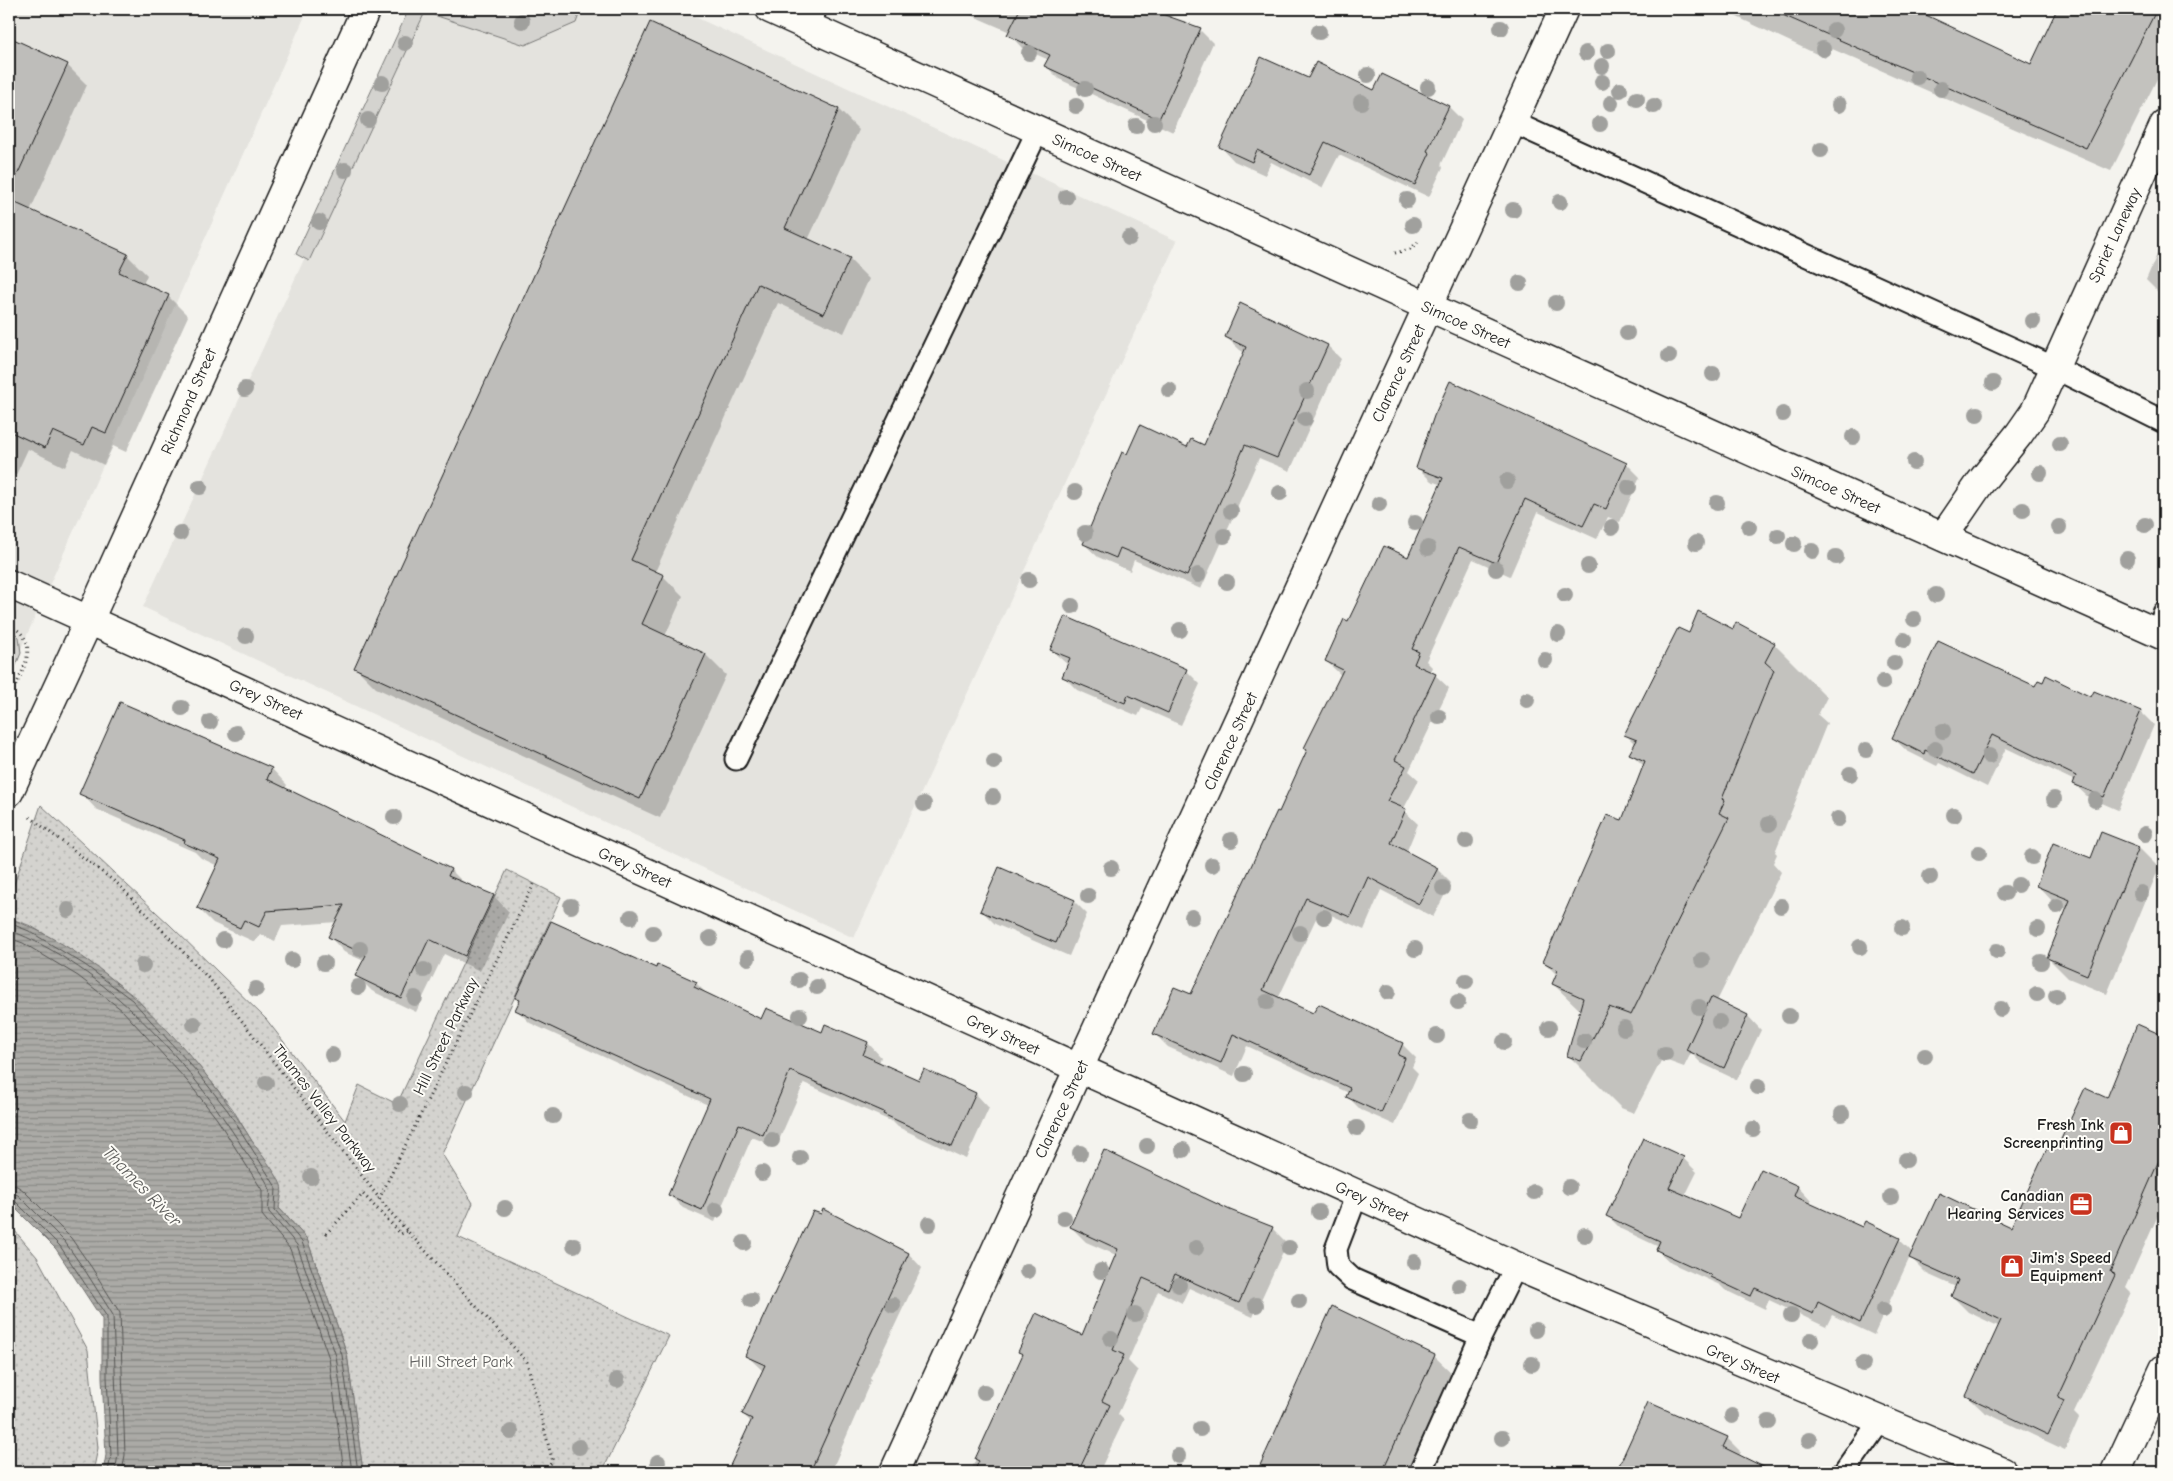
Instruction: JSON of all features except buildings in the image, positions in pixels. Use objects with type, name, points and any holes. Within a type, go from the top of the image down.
[{"type":"street","name":"Richmond Street","points":[[9,792],[366,9]]},
{"type":"street","name":"Simcoe Street","points":[[770,9],[812,17],[1038,130],[1428,307],[1943,537],[2162,627]]},
{"type":"street","name":"Clarence Street","points":[[894,1472],[1564,9]]},
{"type":"street","name":"Spriet Laneway","points":[[1943,537],[1980,483],[2019,434],[2034,411],[2164,125]]},
{"type":"street","name":"Grey Street","points":[[9,584],[1516,1266],[2003,1472]]},
{"type":"street","points":[[2116,1472],[2164,1369]]},
{"type":"lane","points":[[1512,122],[2058,356],[2164,422]]},
{"type":"lane","points":[[736,759],[1038,130]]},
{"type":"lane","points":[[1357,1194],[1336,1249],[1338,1266],[1352,1279],[1481,1336]]},
{"type":"lane","points":[[1420,1472],[1481,1336],[1516,1266]]},
{"type":"lane","points":[[1844,1472],[1880,1421]]},
{"type":"path","points":[[1390,252],[1398,253],[1410,249],[1421,236]]},
{"type":"path","points":[[9,625],[16,628],[26,638],[30,650],[9,700]]},
{"type":"path","name":"Thames Valley Parkway","points":[[26,815],[34,819],[119,885],[211,981],[379,1199],[527,1362],[552,1459],[548,1472]]},
{"type":"path","name":"Hill Street Parkway","points":[[379,1199],[534,884]]},
{"type":"path","points":[[326,1234],[362,1194],[401,1234],[407,1231]]},
{"type":"shaded area","points":[[9,9],[308,9],[9,675]]},
{"type":"shaded area","points":[[420,9],[678,9],[1177,241],[854,938],[143,607]]},
{"type":"green space","points":[[409,9],[581,9],[576,23],[525,45],[425,12],[309,261],[296,254]]},
{"type":"green space","points":[[9,627],[19,637],[21,653],[9,682]]},
{"type":"green space","name":"Hill Street Park","points":[[41,805],[170,925],[266,1019],[345,1121],[359,1085],[397,1104],[507,870],[561,897],[442,1154],[473,1203],[458,1237],[669,1336],[602,1472],[363,1472],[347,1354],[307,1239],[279,1208],[253,1143],[232,1108],[202,1070],[135,997],[88,961],[31,926],[9,918],[9,899]]},
{"type":"green space","points":[[9,1224],[37,1257],[88,1350],[98,1448],[93,1472],[9,1472]]},
{"type":"water","name":"Thames River","points":[[9,918],[46,935],[81,956],[147,1010],[205,1074],[230,1107],[275,1174],[282,1187],[279,1208],[307,1239],[347,1354],[363,1472],[103,1472],[106,1455],[102,1377],[102,1319],[56,1249],[9,1202]]},
{"type":"place","name":"Fresh Ink Screenprinting","points":[[2121,1133]]},
{"type":"place","name":"Canadian Hearing Services","points":[[2081,1204]]},
{"type":"place","name":"Jim's Speed Equipment","points":[[2012,1266]]}]
